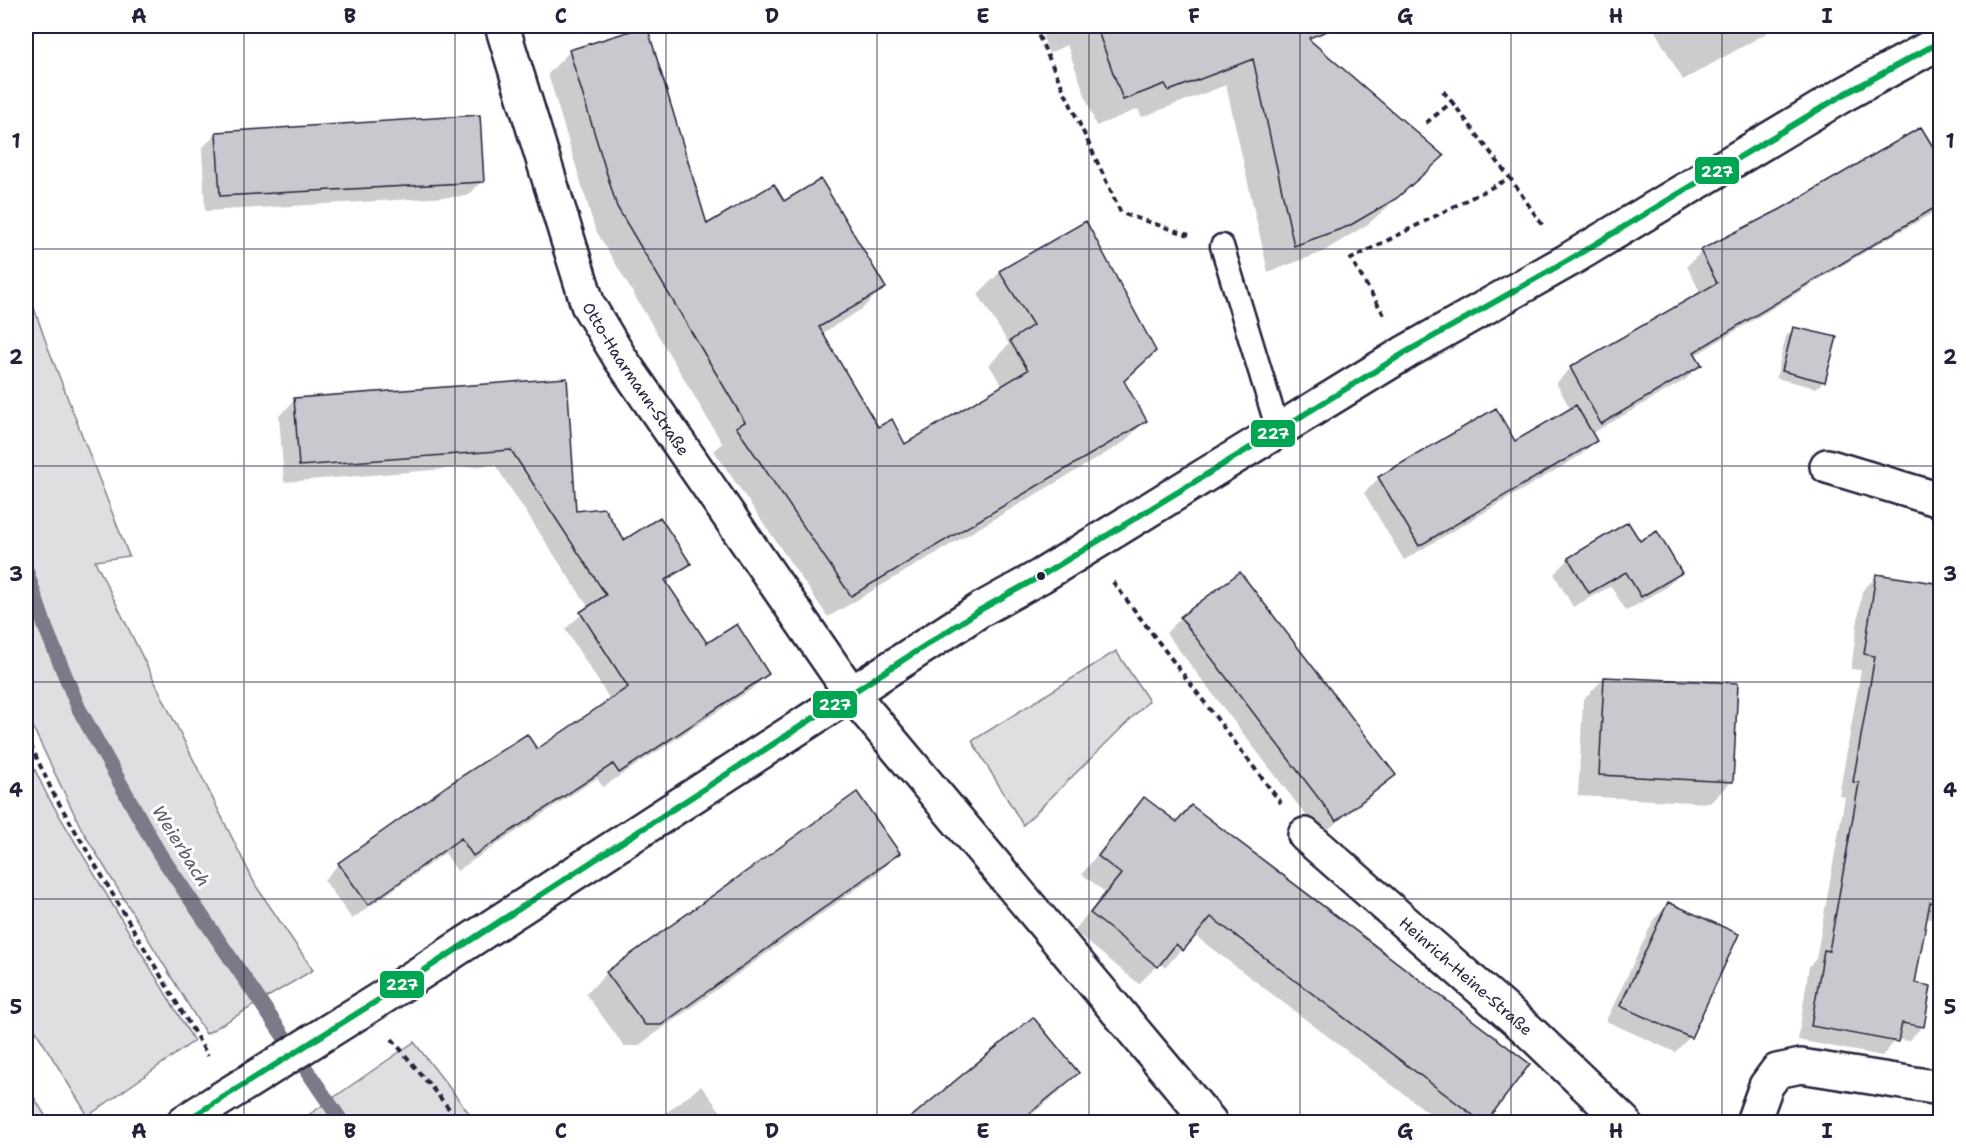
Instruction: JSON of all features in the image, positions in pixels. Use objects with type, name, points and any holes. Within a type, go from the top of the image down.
[{"type":"street","name":"Otto-Haarmann-Straße","points":[[502,26],[588,304],[620,358],[850,693]]},
{"type":"street","points":[[184,1122],[980,610],[1087,548],[1406,352],[1568,261],[1841,96],[1941,42]]},
{"type":"street","points":[[1827,466],[1941,500]]},
{"type":"street","points":[[850,693],[1210,1122]]},
{"type":"street","name":"Heinrich-Heine-Straße","points":[[1305,835],[1528,1030],[1624,1122]]},
{"type":"street","points":[[1753,1122],[1766,1086],[1777,1071],[1801,1066],[1941,1088]]},
{"type":"street","points":[[201,1122],[230,1093]]},
{"type":"lane","points":[[1222,246],[1278,430]]},
{"type":"path","points":[[1034,26],[1121,213],[1222,246]]},
{"type":"path","points":[[1443,91],[1510,178],[1568,261]]},
{"type":"path","points":[[1426,123],[1452,102]]},
{"type":"path","points":[[1406,352],[1351,259],[1510,178]]},
{"type":"path","points":[[1087,548],[1305,835]]},
{"type":"path","points":[[26,735],[53,794],[230,1093]]},
{"type":"path","points":[[357,1012],[460,1122]]},
{"type":"shaded area","points":[[26,285],[129,556],[95,561],[256,886],[313,970],[206,1034],[82,830],[26,713]]},
{"type":"shaded area","points":[[1116,651],[1149,701],[1023,825],[972,741]]},
{"type":"shaded area","points":[[26,751],[47,795],[194,1041],[88,1116],[26,1015]]},
{"type":"shaded area","points":[[414,1042],[476,1122],[299,1122],[307,1116]]},
{"type":"shaded area","points":[[26,1084],[49,1122],[26,1122]]},
{"type":"building","points":[[647,26],[707,224],[774,184],[784,201],[821,179],[886,288],[819,327],[878,427],[892,419],[905,444],[1028,370],[1010,341],[1033,325],[999,271],[1086,221],[1156,351],[1124,381],[1147,421],[851,596],[736,427],[745,422],[617,207],[569,50]]},
{"type":"building","points":[[1096,26],[1331,26],[1332,29],[1309,38],[1444,156],[1397,198],[1349,226],[1294,246],[1253,59],[1169,91],[1165,84],[1123,100]]},
{"type":"building","points":[[480,115],[484,182],[220,196],[216,132]]},
{"type":"building","points":[[1921,127],[1941,160],[1941,204],[1694,352],[1702,365],[1601,424],[1570,367],[1717,283],[1700,250],[1781,209]]},
{"type":"building","points":[[1793,327],[1837,337],[1825,382],[1782,371]]},
{"type":"building","points":[[567,378],[576,511],[604,508],[624,540],[660,517],[691,564],[665,580],[707,643],[737,624],[769,674],[619,773],[613,764],[473,856],[461,838],[368,905],[338,863],[448,785],[527,734],[537,749],[628,687],[580,612],[606,595],[511,450],[299,466],[294,398]]},
{"type":"building","points":[[1576,405],[1597,441],[1419,546],[1378,477],[1496,408],[1515,441]]},
{"type":"building","points":[[1628,522],[1640,541],[1657,531],[1682,573],[1641,597],[1626,572],[1589,593],[1568,558]]},
{"type":"building","points":[[1240,572],[1396,775],[1336,821],[1180,617]]},
{"type":"building","points":[[1876,574],[1941,584],[1941,904],[1930,902],[1915,983],[1931,986],[1924,1027],[1902,1023],[1898,1042],[1811,1026],[1824,950],[1829,951],[1859,783],[1853,782],[1875,656],[1864,654]]},
{"type":"building","points":[[1604,677],[1738,683],[1733,782],[1599,775]]},
{"type":"building","points":[[857,792],[900,853],[661,1025],[645,1025],[606,972]]},
{"type":"building","points":[[1144,797],[1177,822],[1191,805],[1530,1064],[1486,1122],[1482,1122],[1211,917],[1183,951],[1176,944],[1158,967],[1090,913],[1121,874],[1098,856]]},
{"type":"building","points":[[1668,902],[1739,934],[1691,1038],[1620,1006]]},
{"type":"building","points":[[1033,1017],[1079,1073],[1019,1122],[905,1122]]},
{"type":"waterway","name":"Weierbach","points":[[26,570],[46,629],[79,709],[159,853],[342,1122]]},
{"type":"transit line","name":"227","points":[[184,1122],[380,999],[980,610],[1041,576],[1406,352],[1567,261],[1841,96],[1940,42]]}]
